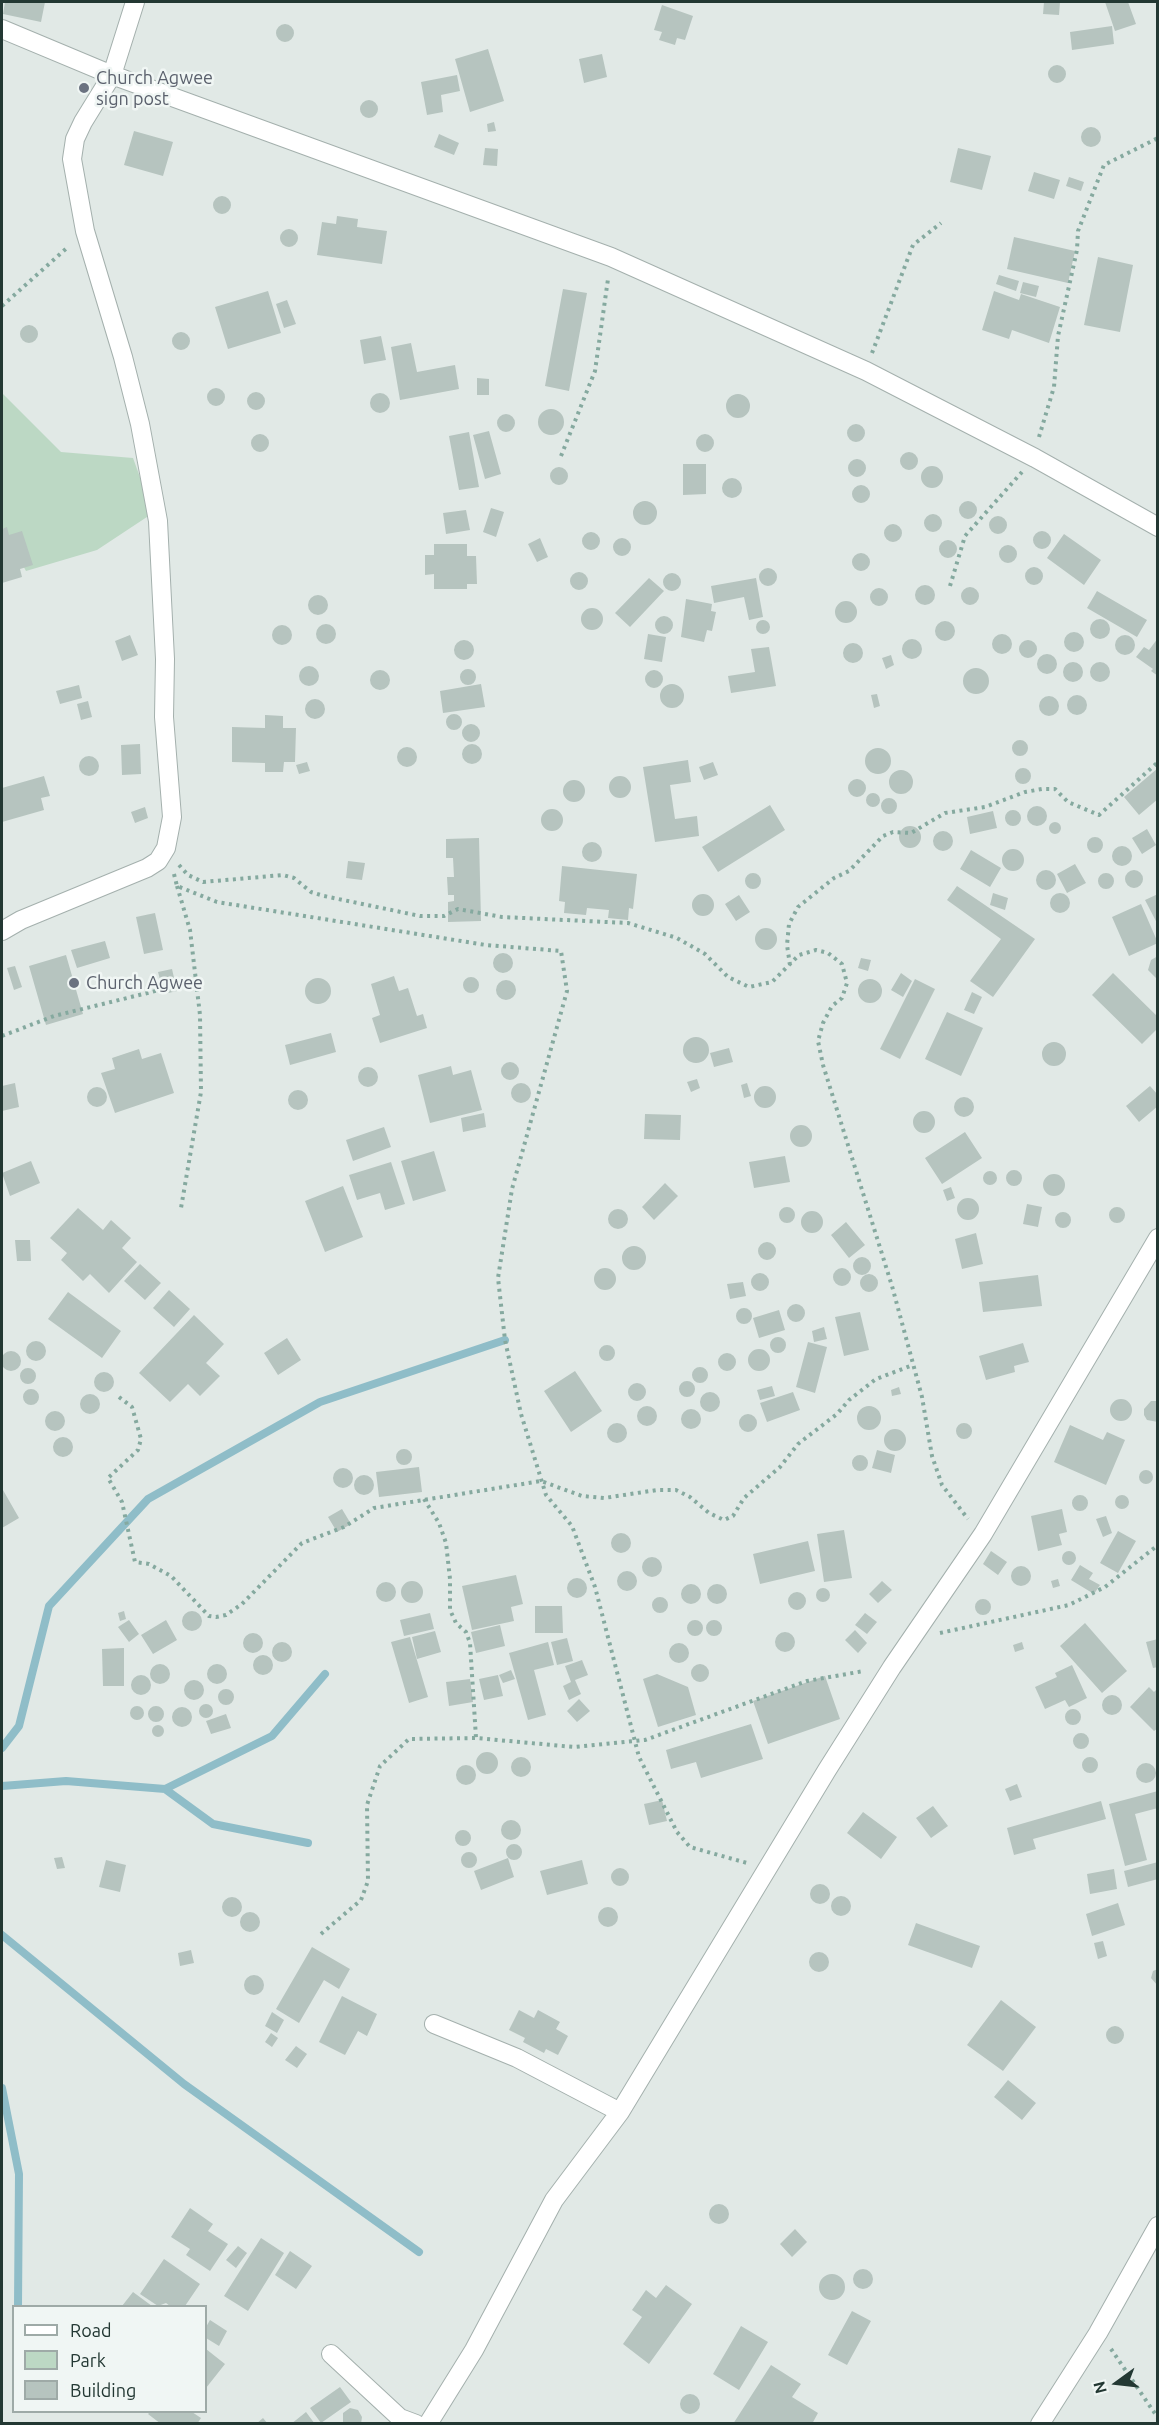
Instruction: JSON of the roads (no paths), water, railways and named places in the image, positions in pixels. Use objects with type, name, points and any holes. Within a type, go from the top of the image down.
[{"type":"street","points":[[2,931],[21,920],[147,868],[158,861],[165,848],[172,817],[164,717],[165,659],[158,521],[129,379],[85,231],[72,159],[75,139],[112,75],[135,2]]},
{"type":"street","points":[[2,29],[112,75],[611,257],[866,371],[1035,458],[1158,527]]},
{"type":"street","points":[[331,2354],[400,2418],[423,2423],[474,2350],[554,2200],[620,2112],[766,1868],[892,1667],[983,1534],[1158,1239]]},
{"type":"street","points":[[434,2024],[517,2058],[620,2112]]},
{"type":"street","points":[[1040,2424],[1098,2333],[1158,2226]]},
{"type":"waterway","points":[[2,1748],[19,1726],[49,1606],[148,1499],[320,1402],[505,1340]]},
{"type":"waterway","points":[[165,1789],[272,1736],[325,1674]]},
{"type":"waterway","points":[[2,1786],[66,1781],[165,1789],[213,1824],[308,1843]]},
{"type":"waterway","points":[[2,1935],[184,2084],[419,2252]]},
{"type":"waterway","points":[[2,2088],[19,2174],[18,2305]]},
{"type":"place","name":"Church Agwee sign post","points":[[84,88]]},
{"type":"place","name":"Church Agwee","points":[[74,983]]}]
